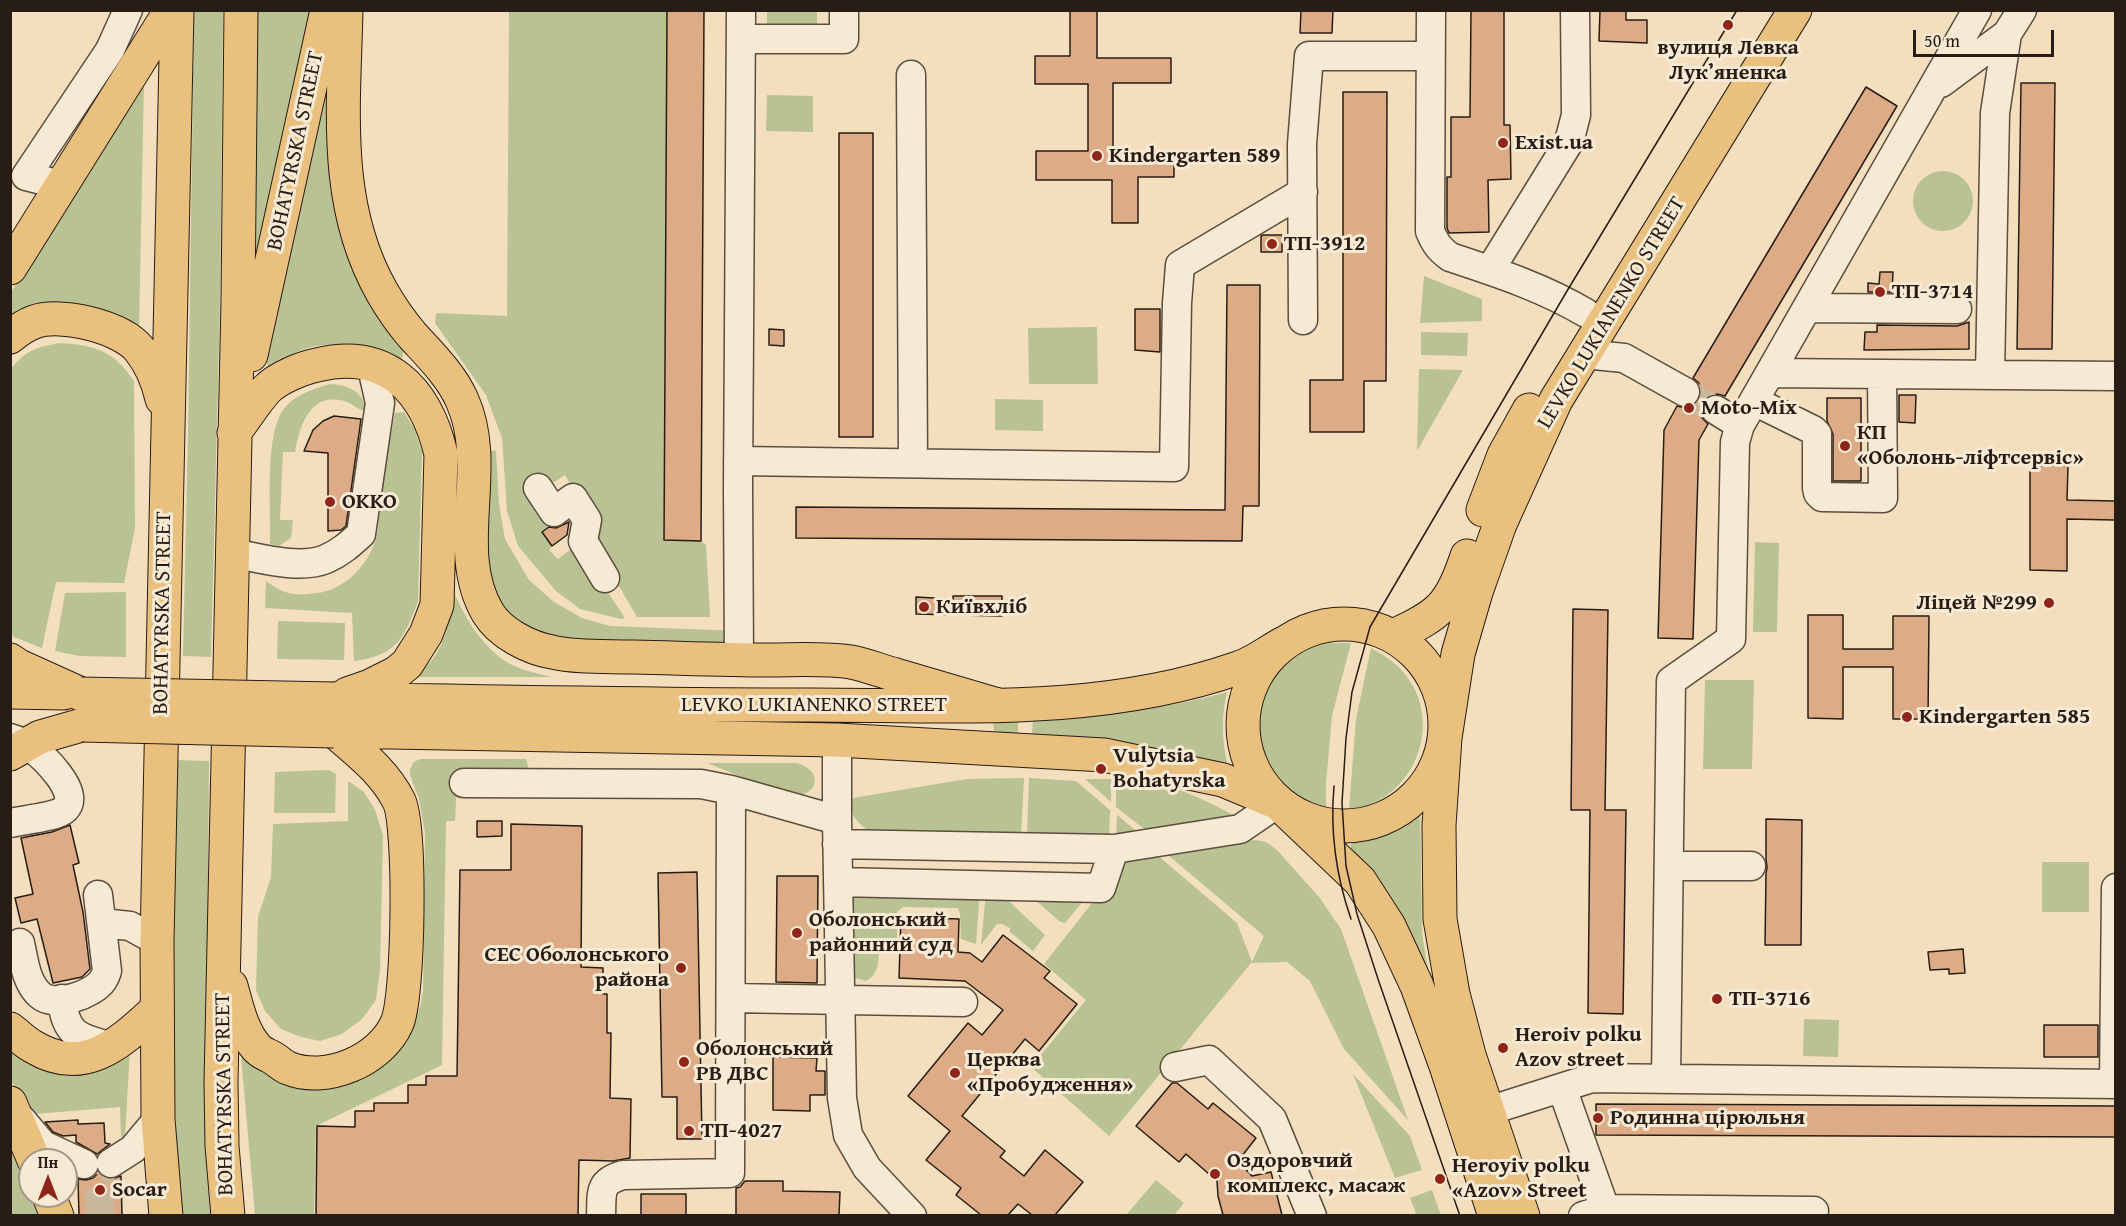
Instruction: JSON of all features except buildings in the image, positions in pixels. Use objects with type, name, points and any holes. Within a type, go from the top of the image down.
[{"type":"main road","points":[[10,268],[171,10]]},
{"type":"main road","name":"BOHATYRSKA STREET","points":[[166,1215],[158,1119],[157,941],[177,10]]},
{"type":"main road","name":"BOHATYRSKA STREET","points":[[228,1215],[222,1146],[221,1082],[238,301],[241,10]]},
{"type":"main road","name":"BOHATYRSKA STREET","points":[[234,433],[327,10]]},
{"type":"main road","name":"BOHATYRSKA STREET","points":[[346,10],[343,137],[345,184],[352,219],[364,254],[382,292],[409,331],[447,375],[462,400],[471,427],[475,452],[472,556],[474,578],[490,616],[503,629],[523,642],[551,652],[586,655],[852,662],[998,705]]},
{"type":"main road","name":"LEVKO LUKIANENKO STREET","points":[[1445,738],[1458,654],[1476,592],[1497,533],[1556,400],[1584,354],[1595,319],[1771,10]]},
{"type":"main road","name":"LEVKO LUKIANENKO STREET","points":[[1393,636],[1423,623],[1441,609],[1453,594],[1504,455],[1537,394],[1595,319],[1795,10]]},
{"type":"main road","points":[[10,337],[34,322],[55,319],[85,323],[114,331],[138,347],[158,379],[167,424]]},
{"type":"main road","points":[[10,692],[82,710],[334,715],[370,686],[396,673],[407,664],[426,634],[437,605],[441,454],[435,429],[422,404],[402,380],[371,363],[335,360],[301,368],[268,387],[234,433]]},
{"type":"main road","points":[[1495,1215],[1446,1066],[1417,987],[1389,926],[1360,881],[1278,803],[1258,780],[1245,752],[1242,721],[1248,691],[1257,673],[1262,664],[1284,643],[1308,630],[1334,624],[1361,625],[1393,636],[1417,654],[1435,679],[1444,708],[1445,738],[1438,840],[1440,919],[1453,994],[1488,1111],[1523,1215]]},
{"type":"main road","name":"LEVKO LUKIANENKO STREET","points":[[334,715],[620,704],[1027,705],[1102,699],[1184,684],[1240,668],[1284,643]]},
{"type":"main road","points":[[10,660],[82,710]]},
{"type":"main road","points":[[15,740],[40,737],[82,710]]},
{"type":"main road","points":[[223,962],[245,1030],[258,1050],[289,1068],[314,1073],[338,1070],[371,1056],[397,1023],[406,969],[405,831],[400,803],[384,776],[334,715]]},
{"type":"main road","name":"LEVKO LUKIANENKO STREET","points":[[334,715],[1104,755],[1223,780],[1278,803]]},
{"type":"main road","points":[[1278,803],[1304,819],[1334,826],[1372,823],[1399,810],[1421,791],[1437,766],[1445,738]]},
{"type":"main road","points":[[10,1029],[32,1046],[55,1057],[84,1059],[112,1047],[157,1010]]},
{"type":"main road","points":[[14,1110],[29,1148]]},
{"type":"lane","points":[[61,185],[27,176],[110,50],[128,10]]},
{"type":"lane","points":[[740,660],[738,461],[741,10]]},
{"type":"lane","points":[[741,39],[844,39],[844,10]]},
{"type":"lane","points":[[1431,10],[1430,231],[1440,249],[1450,257],[1557,295],[1595,319],[1624,358]]},
{"type":"lane","points":[[1490,270],[1569,142],[1575,120],[1576,103],[1575,10]]},
{"type":"lane","points":[[1576,103],[1582,92],[1582,10]]},
{"type":"lane","points":[[1666,1079],[1671,681],[1731,639],[1735,442],[1740,425],[1977,10]]},
{"type":"lane","points":[[1932,90],[2015,22]]},
{"type":"lane","points":[[1990,375],[1995,113],[2015,22]]},
{"type":"lane","points":[[1303,320],[1302,144],[1309,56],[1430,56]]},
{"type":"lane","points":[[911,75],[913,463]]},
{"type":"lane","points":[[738,461],[1174,467],[1177,303],[1180,265],[1303,192]]},
{"type":"lane","points":[[1807,308],[1957,309]]},
{"type":"lane","points":[[1584,354],[1624,358],[1685,392]]},
{"type":"lane","points":[[232,553],[269,561],[299,563],[324,560],[345,549],[361,534],[380,403],[371,363]]},
{"type":"lane","points":[[1770,374],[2115,376]]},
{"type":"lane","points":[[1754,401],[1817,434],[1818,494],[1822,497],[1883,498],[1882,374]]},
{"type":"lane","points":[[1716,410],[1740,425]]},
{"type":"lane","points":[[538,488],[554,512],[573,498],[587,520],[583,541],[605,578]]},
{"type":"lane","points":[[10,823],[60,813],[68,807],[70,798],[69,790],[62,779],[43,759],[15,740]]},
{"type":"lane","points":[[837,740],[842,1098],[848,1135],[867,1168],[912,1215]]},
{"type":"lane","points":[[464,783],[701,784],[731,790],[837,832],[1114,849],[1240,829],[1278,803]]},
{"type":"lane","points":[[602,1215],[602,1192],[605,1183],[614,1177],[730,1173],[731,790]]},
{"type":"lane","points":[[838,882],[1101,888],[1114,849]]},
{"type":"lane","points":[[1670,866],[1751,866]]},
{"type":"lane","points":[[1488,1111],[1592,1078],[2114,1084],[2115,888]]},
{"type":"lane","points":[[20,943],[28,980],[39,995],[48,1001],[76,998],[95,987],[103,980],[107,971],[98,896]]},
{"type":"lane","points":[[102,923],[130,926],[157,941]]},
{"type":"lane","points":[[731,998],[963,1002]]},
{"type":"lane","points":[[62,999],[65,1021],[70,1030],[82,1038],[112,1047]]},
{"type":"lane","points":[[1175,1067],[1209,1060],[1272,1119],[1312,1215]]},
{"type":"lane","points":[[1562,1088],[1594,1212],[1814,1211]]},
{"type":"lane","points":[[14,1110],[43,1145],[97,1163],[133,1149],[158,1119]]},
{"type":"green space","points":[[194,11],[223,11],[220,304],[211,657],[183,656]]},
{"type":"green space","points":[[256,11],[313,11],[250,301]]},
{"type":"green space","points":[[509,11],[667,11],[664,540],[701,541],[706,545],[710,617],[637,617],[596,547],[595,527],[565,475],[548,486],[540,473],[526,485],[551,526],[543,532],[552,546],[549,550],[558,559],[571,549],[579,549],[625,618],[580,609],[556,591],[518,546],[507,511],[502,438],[486,395],[435,323],[436,313],[507,316]]},
{"type":"green space","points":[[767,11],[817,11],[817,26],[767,27]]},
{"type":"green space","points":[[144,82],[139,329],[126,319],[114,315],[11,318],[10,294]]},
{"type":"green space","points":[[325,82],[328,82],[327,136],[332,191],[344,244],[368,301],[404,350],[402,359],[392,354],[355,345],[316,346],[295,353],[268,370],[267,362]]},
{"type":"green space","points":[[767,95],[813,96],[813,132],[766,131]]},
{"type":"green space","points":[[1943,171],[1960,176],[1968,184],[1973,201],[1968,218],[1960,226],[1943,231],[1926,226],[1918,218],[1913,201],[1918,184],[1926,176]]},
{"type":"green space","points":[[1424,276],[1482,299],[1482,321],[1420,323]]},
{"type":"green space","points":[[1097,327],[1098,384],[1029,384],[1028,328]]},
{"type":"green space","points":[[1421,332],[1468,333],[1467,356],[1421,355]]},
{"type":"green space","points":[[60,343],[94,348],[111,356],[134,381],[135,528],[124,583],[56,582],[42,648],[14,637],[11,633],[11,369],[32,350]]},
{"type":"green space","points":[[1419,369],[1463,370],[1417,451]]},
{"type":"green space","points":[[330,384],[354,390],[362,398],[365,411],[344,401],[332,400],[314,406],[308,413],[303,422],[295,452],[283,452],[280,520],[293,520],[291,538],[279,546],[270,544],[270,478],[275,428],[280,415],[289,403],[309,391]]},
{"type":"green space","points":[[995,399],[1043,400],[1043,431],[995,430]]},
{"type":"green space","points":[[404,412],[414,428],[422,451],[418,601],[408,626],[397,643],[380,655],[354,661],[352,613],[265,608],[266,581],[290,593],[317,593],[338,587],[363,565],[377,535],[382,476],[395,413]]},
{"type":"green space","points":[[489,450],[496,451],[499,504],[505,539],[529,580],[554,602],[582,618],[610,626],[739,631],[727,647],[553,644],[498,608],[487,556]]},
{"type":"green space","points":[[1755,542],[1779,543],[1777,632],[1753,632]]},
{"type":"green space","points":[[126,592],[126,657],[79,656],[55,651],[65,593]]},
{"type":"green space","points":[[454,592],[477,633],[502,659],[517,667],[553,677],[415,677],[432,660],[441,645]]},
{"type":"green space","points":[[278,621],[345,623],[344,660],[277,659]]},
{"type":"green space","points":[[1330,643],[1351,643],[1332,716],[1326,809],[1294,796],[1272,776],[1263,759],[1258,741],[1257,722],[1260,704],[1267,686],[1277,671],[1301,652]]},
{"type":"green space","points":[[1371,648],[1397,665],[1404,673],[1415,690],[1421,708],[1423,727],[1420,746],[1403,781],[1389,794],[1371,804],[1349,809],[1356,719]]},
{"type":"green space","points":[[1705,680],[1754,680],[1752,769],[1703,769]]},
{"type":"green space","points":[[1227,692],[1223,728],[1227,763],[1224,765],[1032,735],[1033,718],[1131,711]]},
{"type":"green space","points":[[1018,717],[1018,734],[994,731],[993,721]]},
{"type":"green space","points":[[420,759],[526,759],[530,773],[457,781],[455,821],[446,821],[442,1065],[316,1126],[314,1215],[255,1215],[240,1045],[273,1073],[406,1037],[420,1008],[423,991],[425,833],[419,799],[410,769],[414,762]]},
{"type":"green space","points":[[173,760],[209,761],[206,1113],[214,1215],[182,1215],[175,1115],[172,961]]},
{"type":"green space","points":[[707,763],[797,763],[812,772],[814,783],[812,789],[807,793],[790,796]]},
{"type":"green space","points":[[329,770],[336,774],[335,813],[274,813],[275,772]]},
{"type":"green space","points":[[1024,778],[1021,835],[870,832],[858,821],[852,809],[853,798],[967,779]]},
{"type":"green space","points":[[1029,778],[1076,781],[1110,810],[1109,837],[1027,836]]},
{"type":"green space","points":[[1116,778],[1165,785],[1195,796],[1239,818],[1148,832],[1116,807]]},
{"type":"green space","points":[[1085,779],[1111,779],[1111,802]]},
{"type":"green space","points":[[348,781],[364,792],[375,810],[383,835],[380,970],[376,1000],[362,1019],[342,1034],[320,1041],[281,1029],[265,1011],[256,990],[258,917],[271,877],[273,824],[348,821]]},
{"type":"green space","points":[[1420,806],[1422,933],[1435,1015],[1350,856],[1351,843],[1398,825]]},
{"type":"green space","points":[[1117,815],[1134,829],[1136,831],[1116,837]]},
{"type":"green space","points":[[1256,840],[1266,842],[1277,850],[1319,897],[1341,929],[1408,1120],[1344,1049],[1310,981],[1287,962],[1251,963],[1109,1136],[1031,1067],[1086,1000],[1044,964],[1110,880],[1129,851],[1149,848],[1237,923],[1252,962],[1264,936],[1162,850]]},
{"type":"green space","points":[[2042,862],[2089,862],[2089,912],[2042,912]]},
{"type":"green space","points":[[980,891],[976,944],[961,939],[958,908],[903,907],[897,912],[897,952],[879,952],[875,972],[866,981],[855,978],[852,974],[851,895]]},
{"type":"green space","points":[[986,891],[999,892],[1045,935],[1033,951],[1010,932],[1010,928],[1002,924],[997,924],[981,945]]},
{"type":"green space","points":[[1090,893],[1065,923],[1059,921],[1032,897]]},
{"type":"green space","points":[[1804,1019],[1839,1020],[1838,1057],[1803,1056]]},
{"type":"green space","points":[[130,1047],[125,1137],[121,1137],[120,1107],[35,1114],[11,1081],[10,1050]]},
{"type":"green space","points":[[1353,1074],[1410,1136],[1422,1170],[1395,1178]]},
{"type":"green space","points":[[10,1143],[18,1161],[18,1208],[38,1208],[41,1215],[11,1215]]},
{"type":"green space","points":[[1156,1180],[1184,1203],[1174,1215],[1126,1215]]},
{"type":"green space","points":[[1432,1190],[1441,1215],[1412,1215],[1416,1213],[1410,1198]]},
{"type":"tunnel","points":[[1685,392],[1716,410]]},
{"type":"tunnel","points":[[100,1216],[98,1174],[111,1163]]},
{"type":"tram line","points":[[1460,1216],[1378,979],[1357,914],[1346,866],[1342,803],[1346,738],[1352,692],[1370,627],[1567,291],[1737,10]]},
{"type":"tram line","points":[[1334,786],[1335,853],[1341,886],[1351,919]]},
{"type":"place","name":"вулиця Левка Лукʼяненка","points":[[1728,25]]},
{"type":"place","name":"Exist.ua","points":[[1503,143]]},
{"type":"place","name":"Kindergarten 589","points":[[1097,156]]},
{"type":"place","name":"ТП-3912","points":[[1272,244]]},
{"type":"place","name":"ТП-3714","points":[[1880,292]]},
{"type":"place","name":"Moto-Mix","points":[[1689,408]]},
{"type":"place","name":"КП «Оболонь-ліфтсервіс»","points":[[1845,446]]},
{"type":"place","name":"OKKO","points":[[330,502]]},
{"type":"place","name":"Ліцей №299","points":[[2049,603]]},
{"type":"place","name":"Київхліб","points":[[924,607]]},
{"type":"place","name":"Kindergarten 585","points":[[1907,717]]},
{"type":"place","name":"Vulytsia Bohatyrska","points":[[1101,769]]},
{"type":"place","name":"Оболонський районний суд","points":[[797,933]]},
{"type":"place","name":"СЕС Оболонського района","points":[[681,968]]},
{"type":"place","name":"ТП-3716","points":[[1717,999]]},
{"type":"place","name":"Heroiv polku Azov street","points":[[1503,1048]]},
{"type":"place","name":"Оболонський РВ ДВС","points":[[684,1062]]},
{"type":"place","name":"Церква «Пробудження»","points":[[955,1073]]},
{"type":"place","name":"Родинна цірюльня","points":[[1598,1118]]},
{"type":"place","name":"ТП-4027","points":[[689,1131]]},
{"type":"place","name":"Оздоровчий комплекс, масаж","points":[[1215,1174]]},
{"type":"place","name":"Heroyiv polku «Azov» Street","points":[[1440,1179]]},
{"type":"place","name":"Socar","points":[[100,1190]]}]
